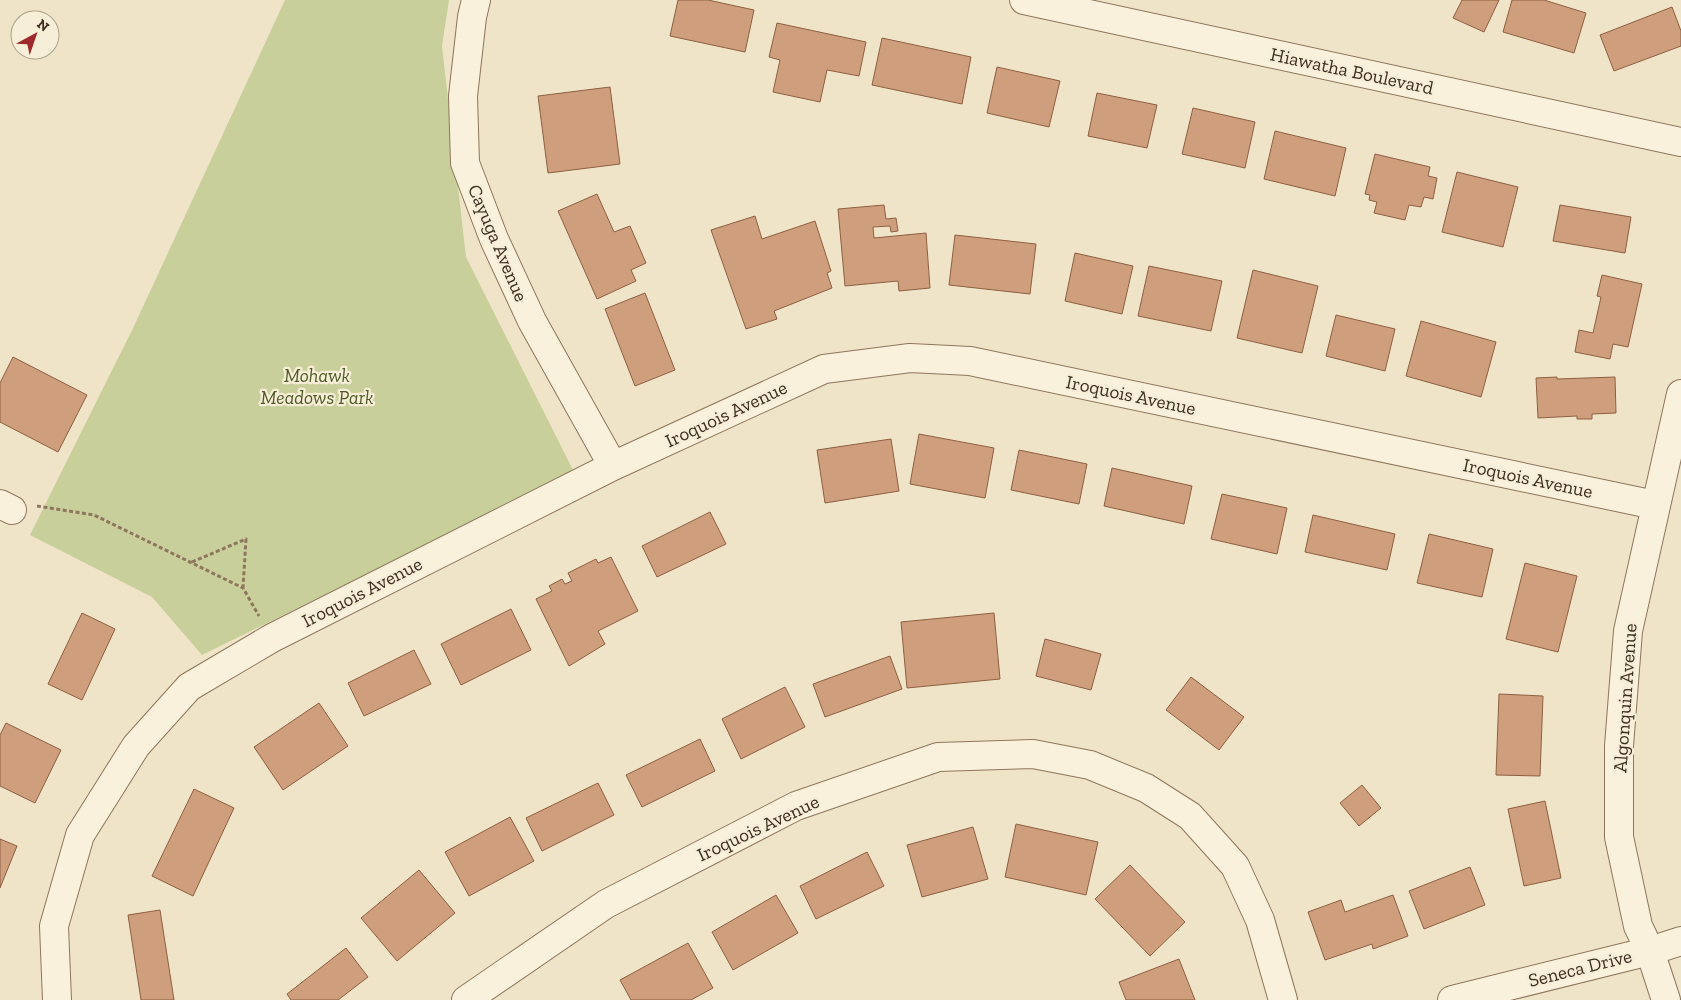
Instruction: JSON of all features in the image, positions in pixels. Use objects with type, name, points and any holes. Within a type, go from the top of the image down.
[{"type":"street","name":"Cayuga Avenue","points":[[476,0],[472,17],[463,96],[465,163],[494,239],[532,321],[612,466]]},
{"type":"street","name":"Hiawatha Boulevard","points":[[1024,0],[1681,142]]},
{"type":"street","name":"Iroquois Avenue","points":[[57,1000],[54,926],[80,834],[136,746],[189,687],[272,638],[612,466],[824,369],[910,358],[970,361],[1655,505]]},
{"type":"street","name":"Algonquin Avenue","points":[[1666,1000],[1650,951],[1638,926],[1619,837],[1619,746],[1628,631],[1681,394]]},
{"type":"street","name":"Iroquois Avenue","points":[[466,1000],[606,904],[796,806],[938,757],[1033,754],[1090,766],[1146,788],[1190,816],[1235,866],[1260,920],[1283,1000]]},
{"type":"street","name":"Seneca Drive","points":[[1452,1000],[1650,951],[1681,941]]},
{"type":"path","points":[[6,507],[41,506],[94,515],[191,562],[243,588],[272,638]]},
{"type":"path","points":[[191,562],[246,539],[243,588]]},
{"type":"green space","name":"Mohawk Meadows Park","points":[[285,0],[449,0],[442,46],[466,257],[574,472],[202,655],[152,597],[30,535],[134,326]]},
{"type":"building","points":[[678,0],[708,0],[754,10],[745,52],[670,36]]},
{"type":"building","points":[[1462,0],[1499,0],[1484,32],[1453,18]]},
{"type":"building","points":[[1512,0],[1544,0],[1586,13],[1574,53],[1503,32]]},
{"type":"building","points":[[1672,7],[1681,31],[1681,46],[1614,71],[1600,35]]},
{"type":"building","points":[[777,23],[866,42],[859,76],[827,70],[820,102],[773,92],[780,60],[769,57]]},
{"type":"building","points":[[882,38],[971,57],[962,104],[872,85]]},
{"type":"building","points":[[997,67],[1060,81],[1049,127],[987,113]]},
{"type":"building","points":[[610,87],[620,164],[548,173],[538,96]]},
{"type":"building","points":[[1097,93],[1157,105],[1147,148],[1088,136]]},
{"type":"building","points":[[1193,108],[1255,122],[1245,168],[1182,154]]},
{"type":"building","points":[[1275,131],[1346,148],[1335,196],[1264,179]]},
{"type":"building","points":[[1375,154],[1430,167],[1428,176],[1437,178],[1433,199],[1424,197],[1421,207],[1409,205],[1405,220],[1374,213],[1377,202],[1369,200],[1370,195],[1365,194]]},
{"type":"building","points":[[1457,172],[1518,187],[1503,247],[1442,232]]},
{"type":"building","points":[[597,194],[614,232],[630,226],[646,263],[631,270],[636,281],[597,299],[558,211]]},
{"type":"building","points":[[884,205],[886,219],[896,218],[898,231],[891,232],[890,226],[873,227],[874,238],[926,233],[930,288],[899,291],[898,281],[845,286],[838,209]]},
{"type":"building","points":[[1560,205],[1631,217],[1625,253],[1553,241]]},
{"type":"building","points":[[755,216],[762,239],[815,221],[831,271],[827,273],[832,288],[774,311],[777,319],[746,329],[711,230]]},
{"type":"building","points":[[955,235],[1036,244],[1030,294],[949,285]]},
{"type":"building","points":[[1075,253],[1133,266],[1122,314],[1065,301]]},
{"type":"building","points":[[1149,266],[1222,281],[1211,331],[1138,316]]},
{"type":"building","points":[[1253,270],[1318,286],[1302,353],[1237,338]]},
{"type":"building","points":[[1602,275],[1642,284],[1628,347],[1613,344],[1610,359],[1575,352],[1579,330],[1593,333],[1601,297],[1597,296]]},
{"type":"building","points":[[645,293],[675,370],[635,386],[605,309]]},
{"type":"building","points":[[1336,315],[1395,329],[1385,371],[1326,356]]},
{"type":"building","points":[[1421,321],[1496,342],[1481,397],[1406,376]]},
{"type":"building","points":[[13,357],[87,395],[58,452],[0,422],[0,383]]},
{"type":"building","points":[[1557,377],[1557,379],[1615,377],[1616,413],[1592,414],[1592,419],[1577,419],[1577,416],[1538,418],[1536,378]]},
{"type":"building","points":[[919,434],[994,448],[985,498],[910,484]]},
{"type":"building","points":[[891,439],[899,491],[825,503],[817,450]]},
{"type":"building","points":[[1019,450],[1087,464],[1079,504],[1011,490]]},
{"type":"building","points":[[1112,468],[1192,486],[1184,524],[1104,506]]},
{"type":"building","points":[[1222,494],[1287,508],[1277,554],[1211,539]]},
{"type":"building","points":[[710,512],[726,544],[657,577],[642,546]]},
{"type":"building","points":[[1313,515],[1395,534],[1387,570],[1305,552]]},
{"type":"building","points":[[1429,534],[1493,549],[1482,597],[1417,583]]},
{"type":"building","points":[[611,557],[638,611],[598,631],[605,644],[569,666],[536,599],[552,591],[549,586],[562,579],[565,584],[572,581],[568,573],[596,559],[598,563]]},
{"type":"building","points":[[1525,563],[1577,576],[1558,652],[1506,639]]},
{"type":"building","points":[[511,609],[531,650],[461,685],[441,644]]},
{"type":"building","points":[[82,613],[115,629],[82,700],[48,684]]},
{"type":"building","points":[[994,613],[1000,679],[907,688],[901,622]]},
{"type":"building","points":[[1045,639],[1101,654],[1091,690],[1036,676]]},
{"type":"building","points":[[414,650],[431,684],[364,716],[348,683]]},
{"type":"building","points":[[890,656],[902,689],[825,717],[813,684]]},
{"type":"building","points":[[1191,677],[1244,717],[1219,750],[1166,710]]},
{"type":"building","points":[[785,687],[805,727],[741,759],[722,719]]},
{"type":"building","points":[[1499,694],[1543,696],[1540,776],[1496,775]]},
{"type":"building","points":[[319,703],[348,746],[283,790],[254,747]]},
{"type":"building","points":[[6,723],[61,750],[35,803],[0,786],[0,735]]},
{"type":"building","points":[[700,739],[715,771],[642,807],[626,775]]},
{"type":"building","points":[[598,783],[614,815],[542,851],[526,818]]},
{"type":"building","points":[[1362,785],[1381,808],[1359,826],[1340,803]]},
{"type":"building","points":[[194,789],[234,808],[193,896],[152,876]]},
{"type":"building","points":[[1545,801],[1561,878],[1524,886],[1508,809]]},
{"type":"building","points":[[510,817],[534,861],[469,896],[445,852]]},
{"type":"building","points":[[1016,824],[1098,842],[1086,895],[1005,877]]},
{"type":"building","points":[[973,827],[988,879],[922,897],[907,845]]},
{"type":"building","points":[[0,839],[17,846],[0,888]]},
{"type":"building","points":[[867,852],[884,886],[816,919],[800,886]]},
{"type":"building","points":[[1130,865],[1185,922],[1150,956],[1095,899]]},
{"type":"building","points":[[1470,867],[1485,905],[1424,929],[1409,891]]},
{"type":"building","points":[[419,870],[455,913],[397,961],[361,918]]},
{"type":"building","points":[[776,895],[798,933],[733,970],[712,932]]},
{"type":"building","points":[[1393,895],[1408,936],[1373,949],[1372,944],[1325,960],[1308,912],[1341,900],[1345,912]]},
{"type":"building","points":[[160,910],[174,1000],[141,1000],[128,915]]},
{"type":"building","points":[[688,943],[713,988],[691,1000],[631,1000],[620,980]]},
{"type":"building","points":[[346,948],[368,977],[338,1000],[291,1000],[287,994]]},
{"type":"building","points":[[1179,959],[1195,1000],[1126,1000],[1119,982]]}]
